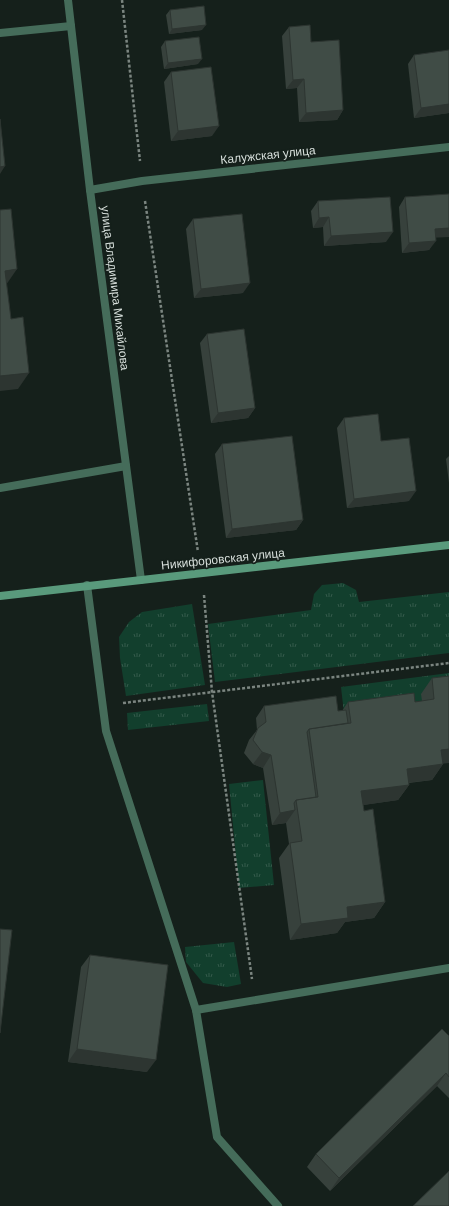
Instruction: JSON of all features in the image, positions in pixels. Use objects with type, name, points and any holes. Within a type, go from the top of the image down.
[{"type":"main road","name":"Никифоровская улица","points":[[0,596],[449,545]]},
{"type":"street","name":"улица Владимира Михайлова","points":[[68,0],[90,190],[141,580]]},
{"type":"street","points":[[0,34],[71,26]]},
{"type":"street","name":"Калужская улица","points":[[90,190],[142,181],[449,147]]},
{"type":"street","points":[[0,488],[126,466]]},
{"type":"street","points":[[87,585],[106,730],[196,1010],[217,1137],[278,1206]]},
{"type":"street","points":[[196,1010],[449,968]]},
{"type":"path","points":[[122,0],[142,181],[202,574],[212,692],[254,1000]]},
{"type":"path","points":[[102,706],[449,663]]},
{"type":"green space","points":[[343,583],[356,590],[359,602],[449,592],[449,653],[215,682],[208,624],[311,610],[314,594],[322,585]]},
{"type":"green space","points":[[192,604],[205,685],[126,696],[120,658],[119,637],[129,622],[142,612]]},
{"type":"green space","points":[[449,673],[449,699],[344,713],[341,687]]},
{"type":"green space","points":[[207,704],[209,721],[128,730],[127,713]]},
{"type":"green space","points":[[263,780],[274,885],[239,888],[229,784]]},
{"type":"green space","points":[[234,942],[241,984],[227,987],[203,983],[186,962],[185,947]]},
{"type":"building","points":[[204,6],[206,25],[172,29],[170,10]]},
{"type":"building","points":[[310,25],[311,42],[339,40],[343,110],[306,113],[304,79],[293,80],[289,27]]},
{"type":"building","points":[[199,37],[202,59],[168,63],[165,41]]},
{"type":"building","points":[[449,50],[449,104],[421,108],[414,55]]},
{"type":"building","points":[[211,67],[219,126],[178,131],[171,72]]},
{"type":"building","points":[[0,119],[5,166],[0,167]]},
{"type":"building","points":[[449,194],[449,228],[435,229],[436,241],[409,243],[405,197]]},
{"type":"building","points":[[390,197],[393,232],[331,236],[329,217],[319,218],[318,201]]},
{"type":"building","points":[[11,209],[17,269],[5,271],[11,319],[23,317],[29,373],[0,376],[0,210]]},
{"type":"building","points":[[242,214],[250,283],[201,289],[193,219]]},
{"type":"building","points":[[244,329],[255,408],[218,413],[207,334]]},
{"type":"building","points":[[378,414],[381,441],[409,438],[416,491],[354,499],[344,418]]},
{"type":"building","points":[[292,436],[303,520],[232,529],[222,444]]},
{"type":"building","points":[[449,676],[449,749],[441,750],[443,764],[407,769],[409,785],[361,791],[364,811],[373,809],[385,902],[347,907],[348,918],[301,924],[290,843],[302,841],[296,800],[318,797],[309,729],[351,723],[348,702],[414,693],[415,702],[434,699],[432,678]]},
{"type":"building","points":[[336,696],[338,711],[346,710],[348,723],[309,729],[307,732],[316,797],[296,800],[294,803],[295,810],[280,813],[271,755],[262,752],[253,740],[258,728],[266,722],[264,706]]},
{"type":"building","points":[[0,929],[12,930],[0,1033]]},
{"type":"building","points":[[90,955],[168,965],[156,1060],[77,1049]]},
{"type":"building","points":[[442,1029],[449,1036],[449,1077],[446,1073],[339,1178],[316,1154]]},
{"type":"building","points":[[449,1171],[449,1206],[413,1206]]}]
